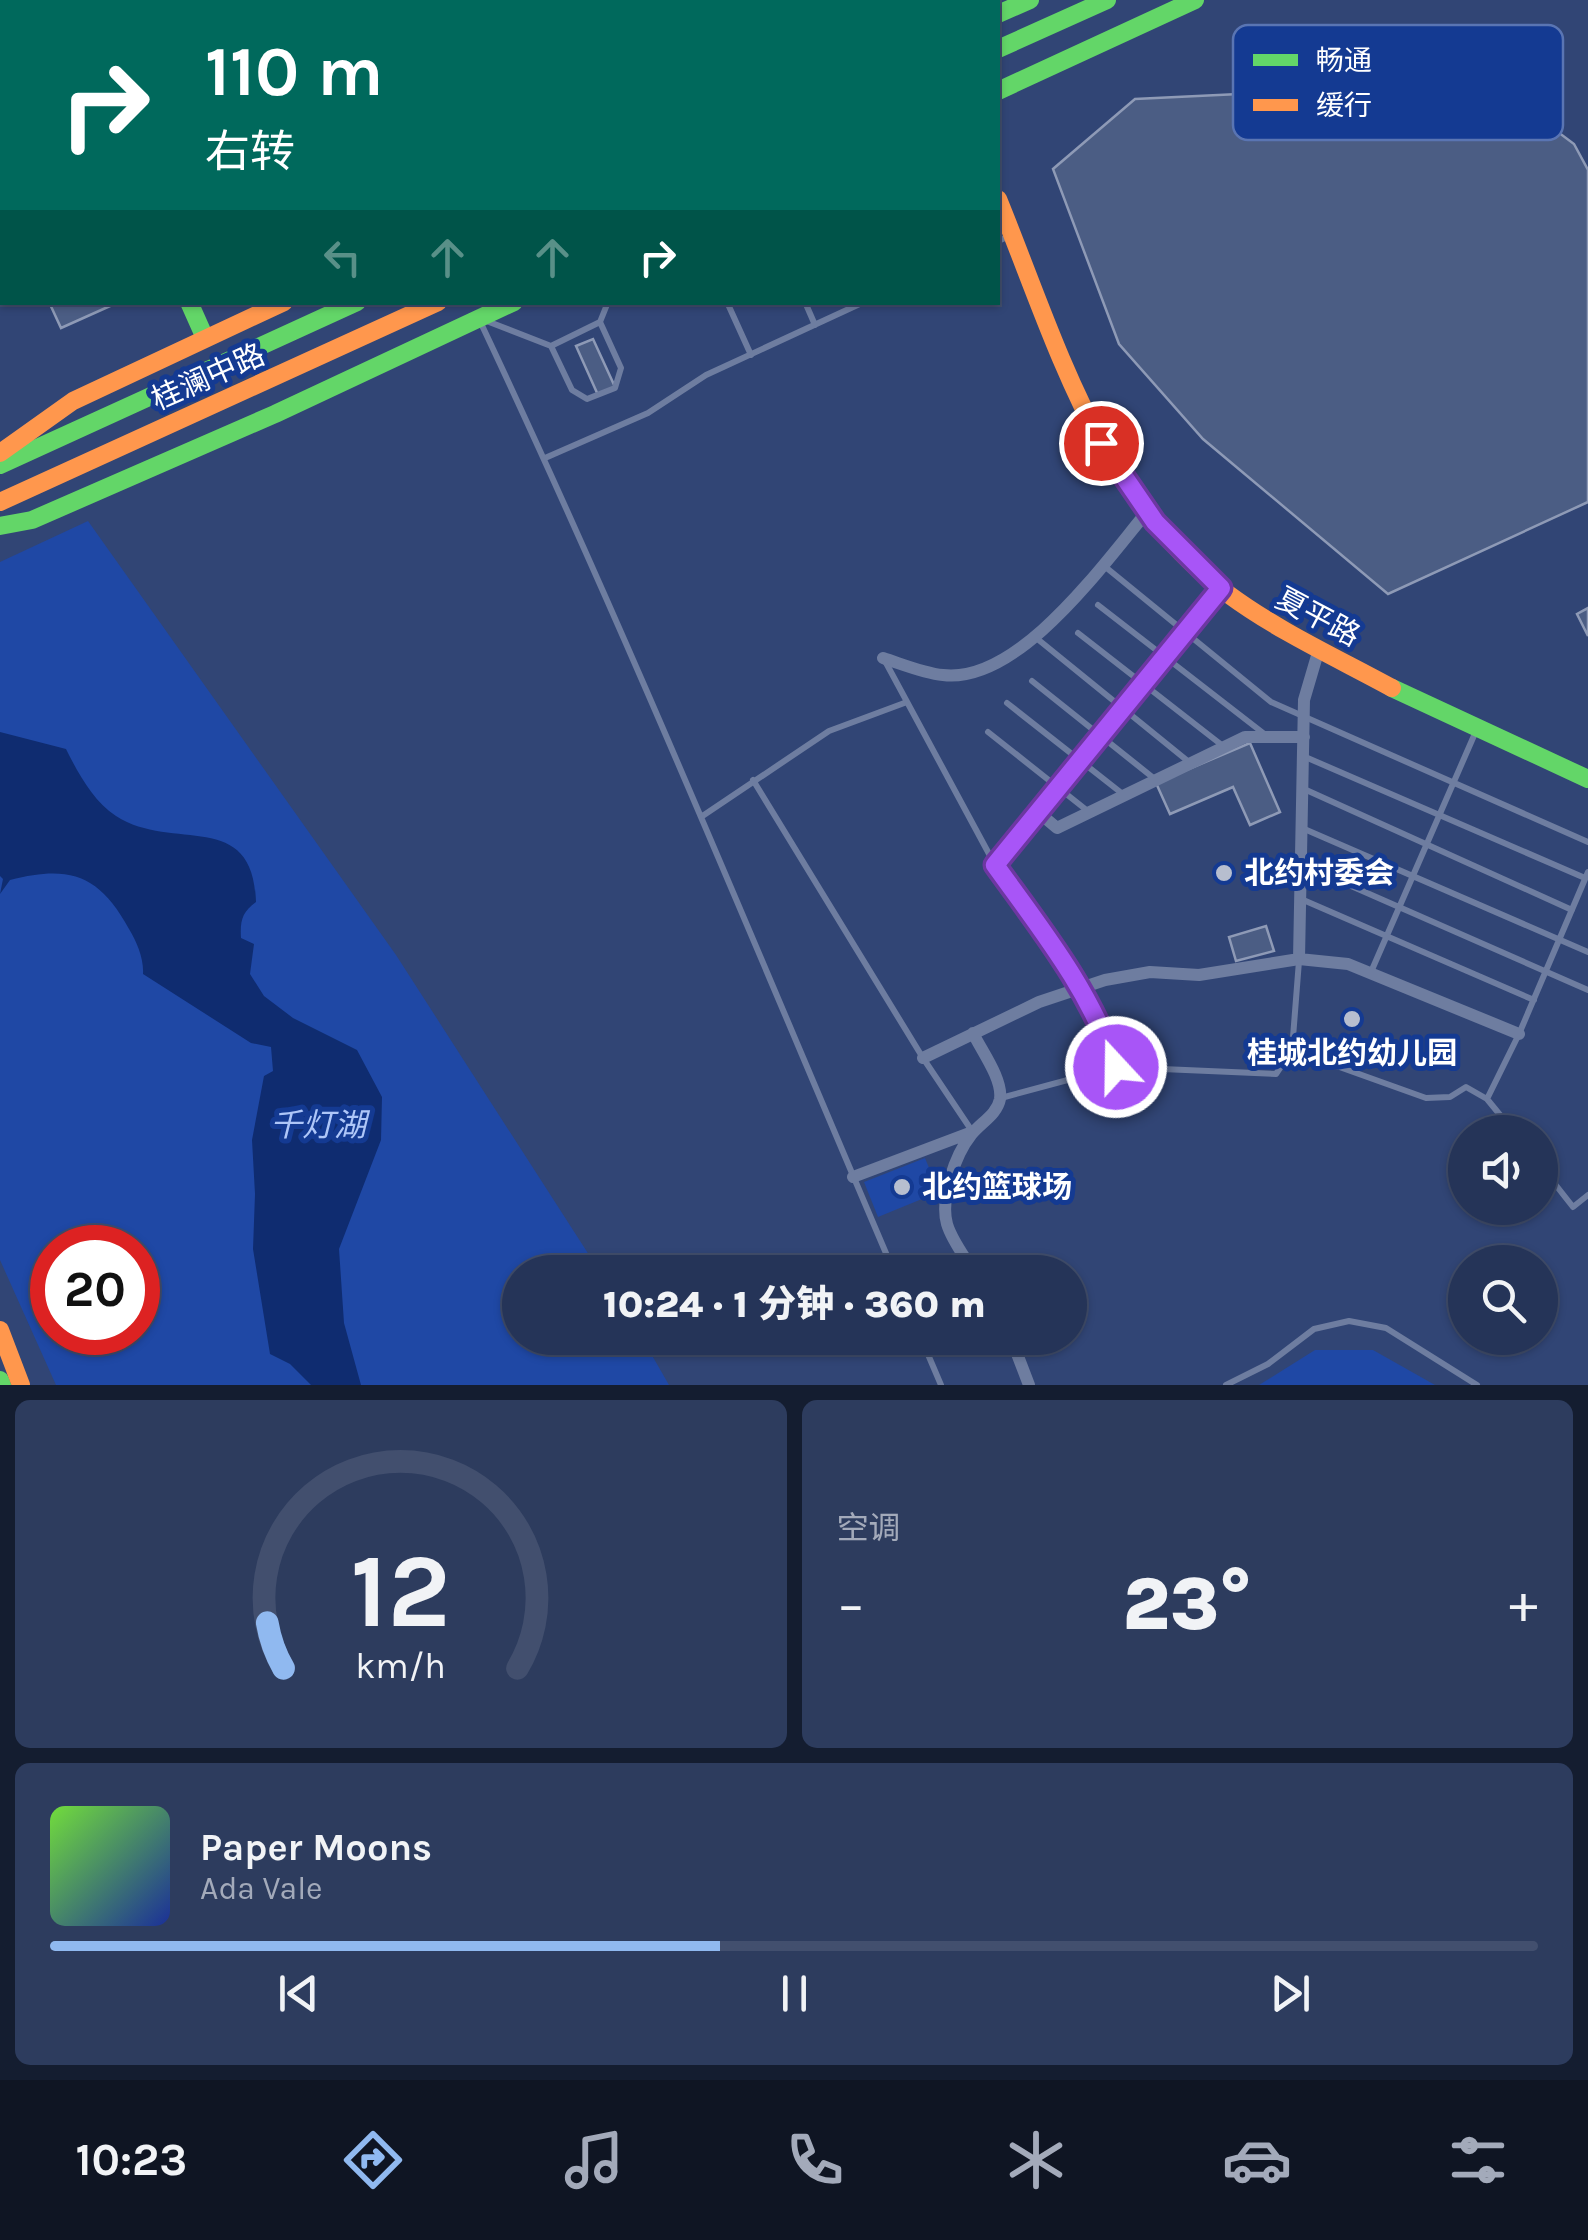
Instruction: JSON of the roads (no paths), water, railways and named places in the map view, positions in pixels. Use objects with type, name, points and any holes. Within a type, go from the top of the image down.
[{"type":"main road","points":[[1000,13],[1030,0]]},
{"type":"main road","points":[[1000,48],[1107,0]]},
{"type":"main road","points":[[1000,90],[1195,0]]},
{"type":"main road","name":"夏平路","points":[[1000,210],[1005,238],[1101,443],[1147,512],[1221,588],[1252,612],[1414,700],[1588,779]]},
{"type":"main road","points":[[191,305],[205,338]]},
{"type":"main road","points":[[0,452],[73,401],[277,305]]},
{"type":"main road","name":"桂澜中路","points":[[0,465],[350,305]]},
{"type":"main road","name":"桂澜中路","points":[[0,502],[431,305]]},
{"type":"main road","points":[[0,526],[32,520],[275,414],[507,305]]},
{"type":"main road","points":[[0,1330],[21,1385]]},
{"type":"street","points":[[883,658],[943,675],[973,673],[1014,652],[1050,624],[1147,512]]},
{"type":"street","points":[[1299,959],[1304,700],[1319,649]]},
{"type":"street","points":[[1038,812],[1057,828],[1245,737],[1304,737]]},
{"type":"street","points":[[923,1058],[1038,1002],[1082,988],[1150,972],[1200,975],[1299,959],[1348,964],[1519,1034]]},
{"type":"street","points":[[965,1255],[946,1221],[950,1180],[958,1154],[992,1114],[1000,1098],[974,1033]]},
{"type":"street","points":[[853,1178],[973,1132]]},
{"type":"street","points":[[1018,1355],[1029,1385]]},
{"type":"lane","points":[[551,346],[600,322],[607,305]]},
{"type":"lane","points":[[728,305],[751,355]]},
{"type":"lane","points":[[805,305],[814,325]]},
{"type":"lane","points":[[544,458],[648,413],[706,375],[857,305]]},
{"type":"lane","points":[[478,318],[551,346],[572,390],[587,399],[615,388],[621,368],[600,322]]},
{"type":"lane","points":[[478,318],[544,458],[701,817],[887,1255]]},
{"type":"lane","points":[[1102,564],[1270,702],[1588,842]]},
{"type":"lane","points":[[995,865],[1221,588]]},
{"type":"lane","points":[[1098,606],[1270,737]]},
{"type":"lane","points":[[1078,633],[1224,747]]},
{"type":"lane","points":[[1034,636],[1191,763]]},
{"type":"lane","points":[[883,658],[995,865],[1082,988],[1116,1067]]},
{"type":"lane","points":[[1032,681],[1156,780]]},
{"type":"lane","points":[[701,817],[829,731],[906,702]]},
{"type":"lane","points":[[1007,703],[1124,796]]},
{"type":"lane","points":[[1371,973],[1477,728]]},
{"type":"lane","points":[[988,732],[1089,812]]},
{"type":"lane","points":[[1303,756],[1587,875],[1487,1099]]},
{"type":"lane","points":[[754,780],[923,1058],[973,1132]]},
{"type":"lane","points":[[1302,789],[1572,910]]},
{"type":"lane","points":[[1302,828],[1588,952]]},
{"type":"lane","points":[[1301,864],[1588,990]]},
{"type":"lane","points":[[1300,899],[1534,1000]]},
{"type":"lane","points":[[1000,1098],[1116,1067],[1276,1074],[1292,1050],[1299,959]]},
{"type":"lane","points":[[1292,1050],[1426,1098],[1450,1097],[1466,1087],[1487,1099],[1500,1115]]},
{"type":"lane","points":[[1558,1188],[1573,1207],[1588,1195]]},
{"type":"lane","points":[[1226,1385],[1268,1364],[1314,1329],[1349,1322],[1386,1328],[1477,1385]]},
{"type":"lane","points":[[928,1355],[941,1385]]},
{"type":"water","name":"千灯湖","points":[[0,732],[66,749],[93,795],[116,816],[162,832],[206,837],[241,854],[251,873],[256,902],[245,913],[241,927],[241,938],[254,944],[250,974],[264,996],[293,1018],[357,1050],[382,1097],[381,1140],[339,1249],[344,1323],[361,1385],[311,1385],[290,1364],[270,1354],[253,1249],[252,1140],[264,1076],[273,1071],[271,1047],[251,1043],[143,974],[132,934],[118,910],[94,885],[66,874],[49,874],[10,880],[0,894]]},
{"type":"place","name":"北约村委会","points":[[1224,873]]},
{"type":"place","name":"桂城北约幼儿园","points":[[1352,1019]]},
{"type":"place","name":"北约篮球场","points":[[902,1187]]}]
